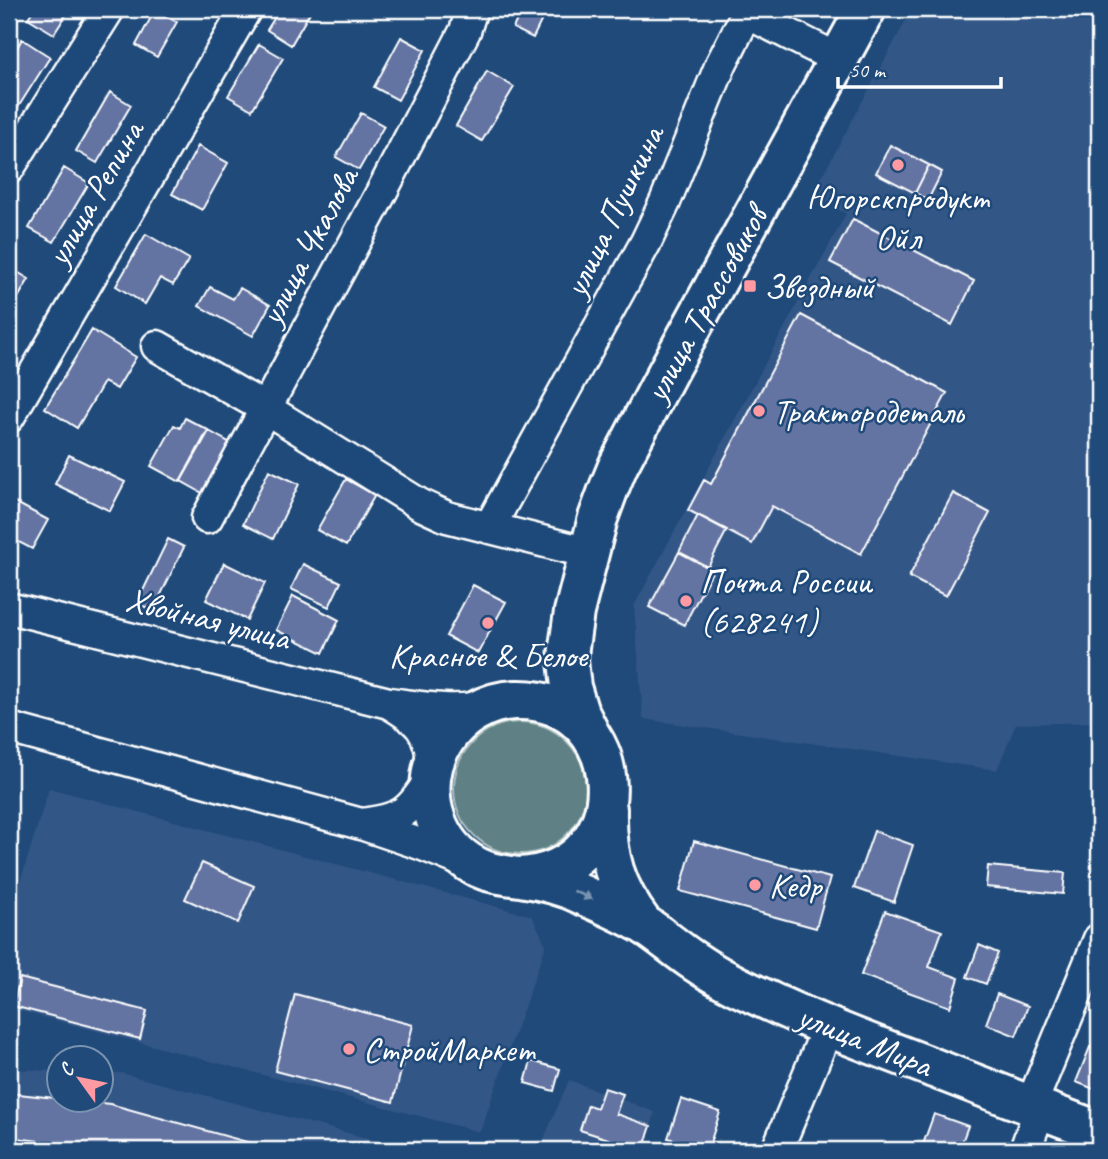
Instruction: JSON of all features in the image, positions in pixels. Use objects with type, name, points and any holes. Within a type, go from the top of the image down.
[{"type":"main road","name":"улица Трассовиков","points":[[573,612],[598,518],[618,466],[866,9]]},
{"type":"main road","points":[[573,612],[554,655],[537,680],[520,692],[471,714],[442,744],[432,773],[432,808],[440,828],[457,852],[475,866],[496,874],[568,889],[643,924]]},
{"type":"main road","points":[[573,612],[568,661],[571,687],[578,710],[605,767],[609,855],[620,888],[643,924]]},
{"type":"main road","points":[[497,703],[521,700],[549,705],[573,719],[592,739]]},
{"type":"main road","points":[[520,877],[535,876],[556,869],[580,852],[590,841],[601,821],[608,792]]},
{"type":"main road","name":"улица Мира","points":[[643,924],[721,978],[775,1004],[1099,1131]]},
{"type":"street","points":[[9,168],[109,9]]},
{"type":"street","name":"улица Репина","points":[[9,416],[246,9]]},
{"type":"street","name":"улица Чкалова","points":[[206,517],[380,195],[465,31],[472,9]]},
{"type":"street","name":"улица Пушкина","points":[[489,528],[646,242],[721,64],[747,13],[838,58]]},
{"type":"street","points":[[157,346],[265,408],[421,505],[447,517],[589,553]]},
{"type":"street","name":"Хвойная улица","points":[[9,608],[389,702],[460,710],[497,703]]},
{"type":"street","points":[[361,824],[381,821],[407,810],[415,803],[432,773],[430,743],[424,733],[405,712],[389,702]]},
{"type":"street","points":[[10,732],[361,824],[475,866]]},
{"type":"street","points":[[1025,1150],[1035,1107],[1099,939]]},
{"type":"street","points":[[777,1150],[828,1027]]},
{"type":"shaded area","points":[[912,9],[1099,9],[1099,722],[1016,724],[997,770],[643,719],[634,606],[846,214],[812,195]]},
{"type":"shaded area","points":[[49,788],[532,916],[546,945],[480,1132],[9,1008],[9,918]]},
{"type":"shaded area","points":[[9,1069],[46,1070],[46,1114],[116,1114],[116,1073],[121,1073],[412,1150],[9,1150]]},
{"type":"shaded area","points":[[569,1080],[655,1112],[645,1150],[539,1150]]},
{"type":"green space","points":[[520,722],[545,727],[566,742],[581,763],[586,788],[581,813],[566,834],[545,849],[520,854],[495,849],[474,834],[459,813],[454,788],[459,763],[474,742],[495,727]]},
{"type":"building","points":[[34,9],[70,9],[54,34],[28,18]]},
{"type":"building","points":[[280,9],[312,9],[291,45],[267,30]]},
{"type":"building","points":[[522,9],[547,9],[533,38],[513,28]]},
{"type":"building","points":[[155,10],[177,22],[157,57],[136,45]]},
{"type":"building","points":[[401,37],[425,50],[398,100],[374,87]]},
{"type":"building","points":[[22,39],[50,57],[17,109],[9,104],[9,61]]},
{"type":"building","points":[[259,44],[283,58],[252,110],[228,96]]},
{"type":"building","points":[[487,71],[514,87],[482,141],[456,126]]},
{"type":"building","points":[[110,92],[131,105],[97,163],[76,151]]},
{"type":"building","points":[[361,113],[384,126],[359,170],[336,157]]},
{"type":"building","points":[[890,145],[929,165],[915,193],[876,173]]},
{"type":"building","points":[[198,146],[228,163],[202,210],[172,194]]},
{"type":"building","points":[[929,165],[942,172],[928,200],[915,193]]},
{"type":"building","points":[[64,168],[89,183],[54,242],[29,228]]},
{"type":"building","points":[[853,219],[974,281],[952,325],[830,262]]},
{"type":"building","points":[[146,234],[189,259],[173,285],[160,278],[145,304],[116,286]]},
{"type":"building","points":[[9,267],[29,279],[9,313]]},
{"type":"building","points":[[210,287],[233,299],[240,288],[270,305],[253,336],[199,306]]},
{"type":"building","points":[[801,315],[947,393],[861,554],[772,506],[752,544],[688,510],[704,480],[711,484]]},
{"type":"building","points":[[92,330],[136,357],[117,389],[104,382],[77,428],[45,408]]},
{"type":"building","points":[[185,418],[208,430],[180,482],[151,466],[174,425],[180,428]]},
{"type":"building","points":[[209,431],[232,444],[204,494],[181,481]]},
{"type":"building","points":[[69,455],[125,482],[110,511],[55,484]]},
{"type":"building","points":[[269,470],[299,484],[273,539],[243,524]]},
{"type":"building","points":[[346,479],[375,495],[346,546],[317,530]]},
{"type":"building","points":[[953,493],[990,513],[946,596],[909,577]]},
{"type":"building","points":[[9,499],[48,520],[32,549],[9,537]]},
{"type":"building","points":[[698,515],[727,530],[708,567],[679,552]]},
{"type":"building","points":[[168,539],[184,547],[153,611],[137,603]]},
{"type":"building","points":[[679,552],[713,570],[684,625],[649,607]]},
{"type":"building","points":[[224,563],[265,583],[247,620],[206,600]]},
{"type":"building","points":[[303,564],[341,582],[329,607],[291,589]]},
{"type":"building","points":[[473,585],[506,602],[478,653],[446,636]]},
{"type":"building","points":[[293,596],[339,620],[323,653],[276,630]]},
{"type":"building","points":[[1099,830],[1099,870],[1095,870],[1090,832]]},
{"type":"building","points":[[874,831],[913,845],[894,902],[854,888]]},
{"type":"building","name":"Кедр","points":[[694,841],[830,878],[816,928],[680,891]]},
{"type":"building","points":[[202,863],[254,886],[238,923],[185,899]]},
{"type":"building","points":[[988,866],[1065,873],[1063,894],[986,887]]},
{"type":"building","points":[[885,911],[942,931],[929,967],[959,978],[950,1007],[861,975]]},
{"type":"building","points":[[979,945],[998,953],[986,984],[967,977]]},
{"type":"building","points":[[20,978],[147,1011],[140,1039],[13,1006]]},
{"type":"building","points":[[295,994],[413,1025],[393,1102],[275,1071]]},
{"type":"building","points":[[997,994],[1028,1006],[1016,1036],[986,1024]]},
{"type":"building","points":[[1090,1047],[1099,1050],[1099,1091],[1076,1082]]},
{"type":"building","points":[[531,1061],[560,1069],[554,1091],[525,1083]]},
{"type":"building","points":[[604,1088],[623,1094],[616,1114],[651,1126],[643,1150],[580,1130],[588,1105],[597,1108]]},
{"type":"building","points":[[9,1093],[46,1097],[46,1114],[116,1114],[116,1106],[276,1150],[106,1150],[9,1137]]},
{"type":"building","points":[[681,1099],[720,1112],[708,1150],[668,1138]]},
{"type":"building","points":[[934,1114],[968,1126],[959,1150],[921,1150]]},
{"type":"place","name":"Югорскпродукт Ойл","points":[[898,165]]},
{"type":"place","name":"Звездный","points":[[750,286]]},
{"type":"place","name":"Трактородеталь","points":[[759,411]]},
{"type":"place","name":"Почта России (628241)","points":[[686,601]]},
{"type":"place","name":"Красное & Белое","points":[[488,623]]},
{"type":"place","name":"Кедр","points":[[755,885]]},
{"type":"place","name":"СтройМаркет","points":[[349,1049]]}]
